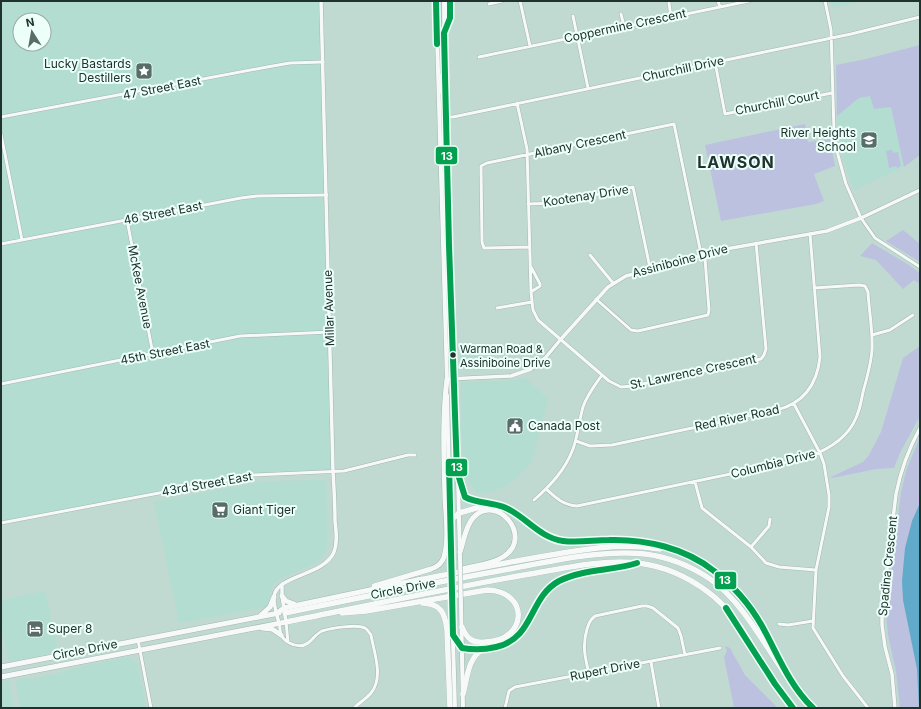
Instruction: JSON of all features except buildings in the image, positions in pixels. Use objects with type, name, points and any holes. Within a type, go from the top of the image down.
[{"type":"highway","points":[[337,597],[423,572],[436,567],[442,561],[445,550],[446,530],[443,434],[444,402],[447,379]]},
{"type":"highway","points":[[457,471],[465,497],[475,502],[495,505],[512,511],[541,533],[556,539],[570,542],[609,540],[634,541],[663,547],[682,553],[705,564],[733,587],[749,605],[762,626],[791,682]]},
{"type":"highway","points":[[450,521],[459,513],[479,507],[495,505]]},
{"type":"highway","points":[[419,580],[493,561],[503,557],[509,552],[514,543],[515,532],[511,523],[505,516],[496,512],[485,512],[478,514],[472,519],[469,525],[460,555]]},
{"type":"highway","points":[[284,610],[297,605],[509,562],[602,548],[623,546],[644,547],[682,553]]},
{"type":"highway","name":"Circle Drive","points":[[1,667],[277,613],[284,610],[460,578],[605,554],[645,554],[665,558],[685,565],[720,587],[733,600],[756,630],[791,682],[813,708]]},
{"type":"highway","name":"Circle Drive","points":[[1,677],[504,579],[607,563],[637,563],[657,566],[686,578],[708,592],[726,608],[779,690],[794,708]]},
{"type":"highway","points":[[463,694],[470,668],[479,652],[503,646],[518,638],[527,626],[540,599],[556,583],[579,575],[603,570],[624,568],[637,563]]},
{"type":"highway","points":[[316,616],[366,611],[487,590],[505,593],[515,603],[518,613],[517,624],[510,635],[501,640],[490,642],[473,642],[467,638],[462,627]]},
{"type":"highway","points":[[282,596],[290,604],[297,605]]},
{"type":"highway","points":[[260,616],[270,607],[274,597]]},
{"type":"highway","points":[[407,604],[432,603],[441,610],[445,618],[447,630],[450,708]]},
{"type":"highway","points":[[249,628],[272,629],[281,635]]},
{"type":"highway","points":[[453,635],[462,648],[487,649]]},
{"type":"main road","points":[[436,1],[455,708]]},
{"type":"main road","points":[[444,1],[446,117],[459,513],[463,708]]},
{"type":"main road","points":[[444,33],[450,18],[450,1]]},
{"type":"main road","points":[[438,67],[442,86],[442,110],[446,117]]},
{"type":"street","name":"Millar Avenue","points":[[282,584],[316,569],[327,561],[334,552],[336,539],[321,1]]},
{"type":"street","points":[[489,4],[502,1]]},
{"type":"street","points":[[520,1],[530,46]]},
{"type":"street","points":[[718,1],[720,7]]},
{"type":"street","name":"Coppermine Crescent","points":[[479,57],[749,1]]},
{"type":"street","points":[[825,1],[831,30],[834,132],[838,155],[846,184],[861,218],[875,238],[920,267]]},
{"type":"street","points":[[669,3],[672,17]]},
{"type":"street","points":[[621,14],[624,26]]},
{"type":"street","points":[[572,16],[588,88]]},
{"type":"street","name":"Churchill Drive","points":[[446,117],[453,117],[831,38],[920,17]]},
{"type":"street","name":"47 Street East","points":[[1,117],[290,63],[323,62]]},
{"type":"street","name":"Churchill Court","points":[[714,62],[725,114],[832,93]]},
{"type":"street","name":"St. Lawrence Crescent","points":[[517,103],[527,155],[531,292],[534,314],[538,320],[602,375],[615,384],[628,387],[761,359],[764,356],[766,349],[756,243]]},
{"type":"street","name":"Albany Crescent","points":[[530,246],[484,248],[482,242],[481,166],[487,163],[674,124],[700,249],[703,254]]},
{"type":"street","points":[[1,134],[22,240]]},
{"type":"street","name":"Kootenay Drive","points":[[528,204],[556,203],[633,187],[650,268]]},
{"type":"street","name":"Assiniboine Drive","points":[[447,379],[502,376],[523,373],[531,369],[546,357],[596,299],[613,283],[626,276],[703,254],[827,231],[861,218],[919,192]]},
{"type":"street","name":"46 Street East","points":[[1,244],[245,197],[327,195]]},
{"type":"street","name":"McKee Avenue","points":[[126,220],[153,354]]},
{"type":"street","name":"Red River Road","points":[[576,441],[590,446],[612,445],[777,410],[794,404],[800,399],[810,388],[819,368],[820,358],[810,234]]},
{"type":"street","points":[[596,299],[631,330],[638,331],[706,316],[708,315],[709,310],[705,259],[703,254]]},
{"type":"street","points":[[590,255],[613,283]]},
{"type":"street","name":"St. Lawrence Crescent","points":[[530,265],[540,284],[540,286],[531,292]]},
{"type":"street","name":"Columbia Drive","points":[[546,489],[560,501],[570,506],[577,506],[798,460],[820,453],[846,434],[853,424],[858,412],[870,369],[872,335],[868,292],[865,286],[859,285],[814,288]]},
{"type":"street","points":[[496,308],[532,302]]},
{"type":"street","points":[[872,335],[890,330],[912,315]]},
{"type":"street","name":"45th Street East","points":[[1,384],[249,335],[330,332]]},
{"type":"street","points":[[534,500],[546,489],[566,464],[576,441],[581,415],[587,397],[602,375]]},
{"type":"street","points":[[794,404],[820,453],[826,475],[828,507],[816,570],[813,621],[815,631],[843,676],[868,708]]},
{"type":"street","name":"Spadina Crescent","points":[[895,708],[892,674],[883,634],[882,610],[899,477],[908,451],[920,428]]},
{"type":"street","name":"43rd Street East","points":[[1,523],[254,475],[344,471],[415,454]]},
{"type":"street","points":[[695,482],[702,508],[751,547],[761,559],[771,565],[779,567],[816,570]]},
{"type":"street","points":[[751,547],[769,526],[770,519]]},
{"type":"street","points":[[282,584],[282,596],[288,642]]},
{"type":"street","points":[[282,584],[277,588],[274,597],[281,635],[288,642],[300,646],[306,645],[319,633],[328,630],[356,626],[363,627],[368,630],[371,635],[377,681],[371,693],[354,708]]},
{"type":"street","points":[[589,674],[583,647],[584,639],[591,620],[595,616],[642,606],[653,608],[678,628],[685,655]]},
{"type":"street","points":[[779,624],[788,625],[813,621]]},
{"type":"street","points":[[138,640],[151,708]]},
{"type":"street","name":"Rupert Drive","points":[[505,708],[509,691],[515,687],[720,648]]},
{"type":"street","points":[[651,662],[659,708]]},
{"type":"shaded area","points":[[1,1],[321,1],[333,471],[257,475],[1,523]]},
{"type":"shaded area","points":[[439,1],[442,1],[442,74],[440,61]]},
{"type":"shaded area","points":[[831,1],[864,1],[833,8]]},
{"type":"shaded area","points":[[920,45],[920,155],[904,167],[891,107],[874,109],[870,96],[859,98],[837,116],[836,65]]},
{"type":"shaded area","name":"River Heights School","points":[[871,96],[874,108],[891,107],[904,167],[854,190],[841,152],[837,116],[859,98]]},
{"type":"shaded area","points":[[805,124],[808,142],[830,139],[835,166],[814,174],[824,201],[816,204],[721,221],[705,145]]},
{"type":"shaded area","points":[[892,150],[893,153],[898,152],[901,166],[897,168],[896,166],[889,168],[886,151]]},
{"type":"shaded area","points":[[903,230],[920,244],[920,262],[886,241]]},
{"type":"shaded area","points":[[872,243],[920,273],[920,284],[914,280],[903,289],[876,260],[860,256]]},
{"type":"shaded area","points":[[482,343],[483,371],[461,369],[460,344]]},
{"type":"shaded area","points":[[920,346],[920,416],[900,453],[894,468],[876,469],[832,478],[831,477],[863,462],[869,455],[881,432],[903,358]]},
{"type":"shaded area","points":[[525,378],[548,399],[532,462],[509,484],[492,492],[477,493],[464,475],[463,470],[461,384],[463,382],[516,380]]},
{"type":"shaded area","points":[[920,437],[917,660],[920,708],[900,708],[896,672],[888,635],[886,615],[901,492],[907,468]]},
{"type":"shaded area","points":[[326,480],[326,552],[319,561],[280,579],[272,586],[268,604],[265,607],[179,623],[154,502],[266,481]]},
{"type":"shaded area","points":[[920,503],[919,708],[917,669],[903,600],[902,581],[905,548],[912,521]]},
{"type":"shaded area","points":[[45,591],[58,652],[9,662],[1,622],[1,600]]},
{"type":"shaded area","points":[[725,646],[730,648],[745,675],[778,708],[734,708],[724,657],[727,651]]},
{"type":"shaded area","points":[[128,657],[133,659],[137,664],[146,708],[20,708],[16,684],[17,680],[52,675],[70,669]]},
{"type":"shaded area","points":[[9,680],[14,708],[1,708],[1,681]]},
{"type":"transit line","name":"13","points":[[436,1],[437,44]]},
{"type":"transit line","name":"13","points":[[450,1],[450,18],[444,33],[449,245],[457,471],[465,497],[475,501],[506,508],[540,532],[555,539],[574,542],[623,540],[651,543],[678,551],[703,563],[735,589],[747,603],[762,626],[797,690],[813,708]]},
{"type":"transit line","name":"13","points":[[449,462],[453,635],[462,648],[487,649],[509,642],[525,627],[542,597],[549,588],[559,581],[578,574],[618,568],[637,563]]},
{"type":"transit line","name":"13","points":[[726,608],[775,684],[793,708]]},
{"type":"place","name":"Lucky Bastards Destillers","points":[[144,71]]},
{"type":"place","name":"River Heights School","points":[[869,140]]},
{"type":"place","name":"Warman Road & Assiniboine Drive","points":[[453,355]]},
{"type":"place","name":"Canada Post","points":[[515,426]]},
{"type":"place","name":"Giant Tiger","points":[[220,510]]},
{"type":"place","name":"Super 8","points":[[35,629]]},
{"type":"district","name":"LAWSON","points":[[736,162]]}]
